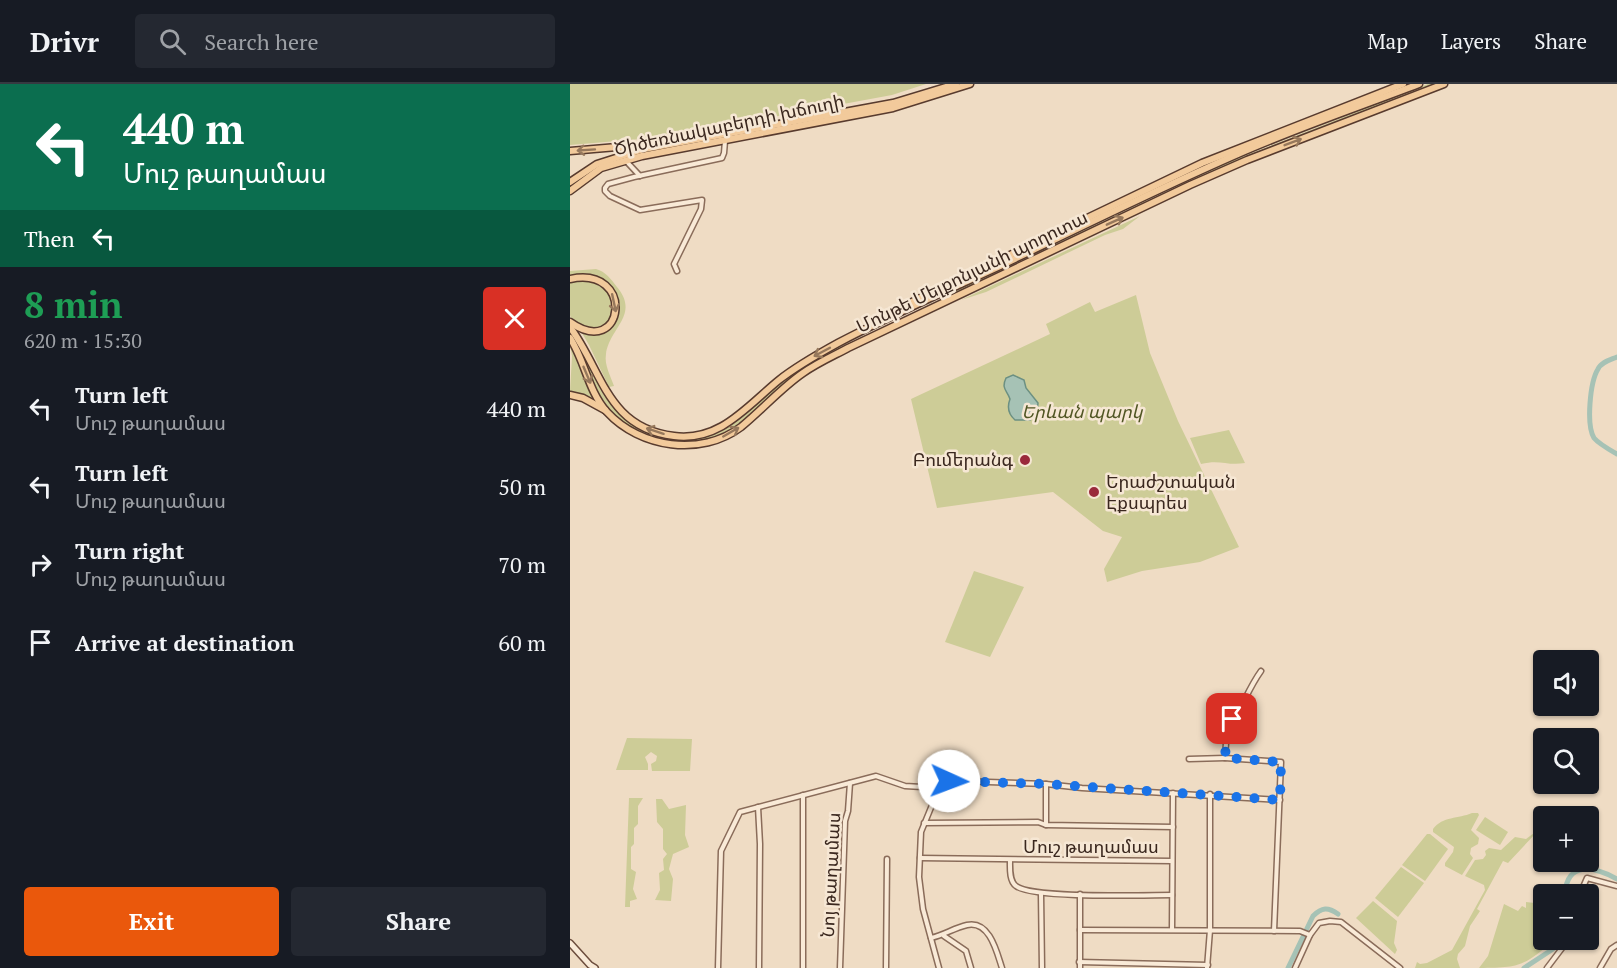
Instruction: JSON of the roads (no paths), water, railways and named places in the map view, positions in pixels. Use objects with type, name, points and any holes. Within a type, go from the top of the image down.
[{"type":"main road","name":"Ծիծեռնակաբերդի խճուղի","points":[[570,182],[597,164],[644,149],[893,103],[956,84]]},
{"type":"main road","name":"Ծիծեռնակաբերդի խճուղի","points":[[570,191],[590,174],[616,162],[892,108],[970,84]]},
{"type":"main road","points":[[893,316],[912,302],[1202,163],[1403,84]]},
{"type":"main road","name":"Մոնթե Մելքոնյանի պողոտա","points":[[570,327],[583,345],[609,397],[619,409],[641,427],[656,433],[676,437],[699,436],[723,427],[740,416],[794,369],[843,340],[1240,153],[1419,84]]},
{"type":"main road","name":"Մոնթե Մելքոնյանի պողոտա","points":[[570,338],[592,387],[606,411],[629,429],[655,441],[672,445],[709,442],[740,427],[804,372],[848,348],[1247,160],[1444,84]]},
{"type":"main road","points":[[570,151],[617,147],[644,149]]},
{"type":"main road","points":[[570,279],[585,277],[595,279],[605,285],[612,294],[616,306],[616,314],[612,323],[602,330],[586,331],[570,322]]},
{"type":"main road","points":[[947,291],[951,299]]},
{"type":"main road","points":[[843,340],[848,348]]},
{"type":"main road","points":[[570,395],[606,411]]},
{"type":"street","points":[[677,271],[674,264],[677,255],[703,203],[702,200],[640,210],[609,196],[605,191],[608,184],[722,158],[725,140]]},
{"type":"street","points":[[627,162],[640,176]]},
{"type":"street","points":[[1225,758],[1226,743],[1222,739],[1223,731],[1241,707],[1250,687],[1261,671]]},
{"type":"street","points":[[1189,759],[1225,758],[1281,762],[1274,931]]},
{"type":"street","name":"Նոյ թաղամաս","points":[[718,968],[721,851],[740,812],[880,776],[905,786],[939,788]]},
{"type":"street","points":[[939,968],[923,909],[919,877],[921,832],[939,788],[949,781],[1046,784],[1280,800]]},
{"type":"street","name":"Նոյ թաղամաս","points":[[840,968],[845,821],[850,783]]},
{"type":"street","name":"Մուշ թաղամաս","points":[[1046,784],[1046,825]]},
{"type":"street","points":[[1172,929],[1173,793]]},
{"type":"street","points":[[1079,962],[1207,966],[1210,930],[1210,794]]},
{"type":"street","name":"Նոյ թաղամաս","points":[[803,795],[803,968]]},
{"type":"street","points":[[758,807],[759,968]]},
{"type":"street","name":"Մուշ թաղամաս","points":[[924,823],[1038,822],[1046,825],[1173,827]]},
{"type":"street","name":"Մուշ թաղամաս","points":[[920,858],[1172,861]]},
{"type":"street","points":[[886,968],[887,859]]},
{"type":"street","name":"Մուշ թաղամաս","points":[[1010,860],[1014,884],[1019,888],[1041,894],[1172,895]]},
{"type":"street","points":[[1584,884],[1587,878],[1617,886]]},
{"type":"street","points":[[1041,894],[1042,968]]},
{"type":"street","points":[[1080,894],[1080,968]]},
{"type":"street","points":[[1295,968],[1310,935],[1319,922],[1330,921],[1341,922],[1400,968]]},
{"type":"street","points":[[931,938],[968,924],[977,926],[986,932],[995,943],[1002,968]]},
{"type":"street","points":[[1080,930],[1300,931],[1310,935]]},
{"type":"street","points":[[943,935],[966,951],[971,968]]},
{"type":"street","points":[[570,943],[595,968]]},
{"type":"street","points":[[1600,968],[1611,949],[1617,945]]},
{"type":"street","points":[[1547,968],[1561,950]]},
{"type":"waterway","points":[[1617,357],[1599,367],[1593,383],[1590,404],[1590,424],[1594,438],[1617,454]]},
{"type":"waterway","points":[[1567,884],[1571,876],[1584,869],[1617,879]]},
{"type":"waterway","points":[[1288,968],[1313,916],[1325,909],[1338,914]]},
{"type":"waterway","points":[[1524,968],[1551,950]]},
{"type":"place","name":"Բումերանգ","points":[[1025,460]]},
{"type":"place","name":"Երաժշտական Էքսպրես","points":[[1094,492]]},
{"type":"park label","name":"Երևան պարկ","points":[[1082,412]]}]
